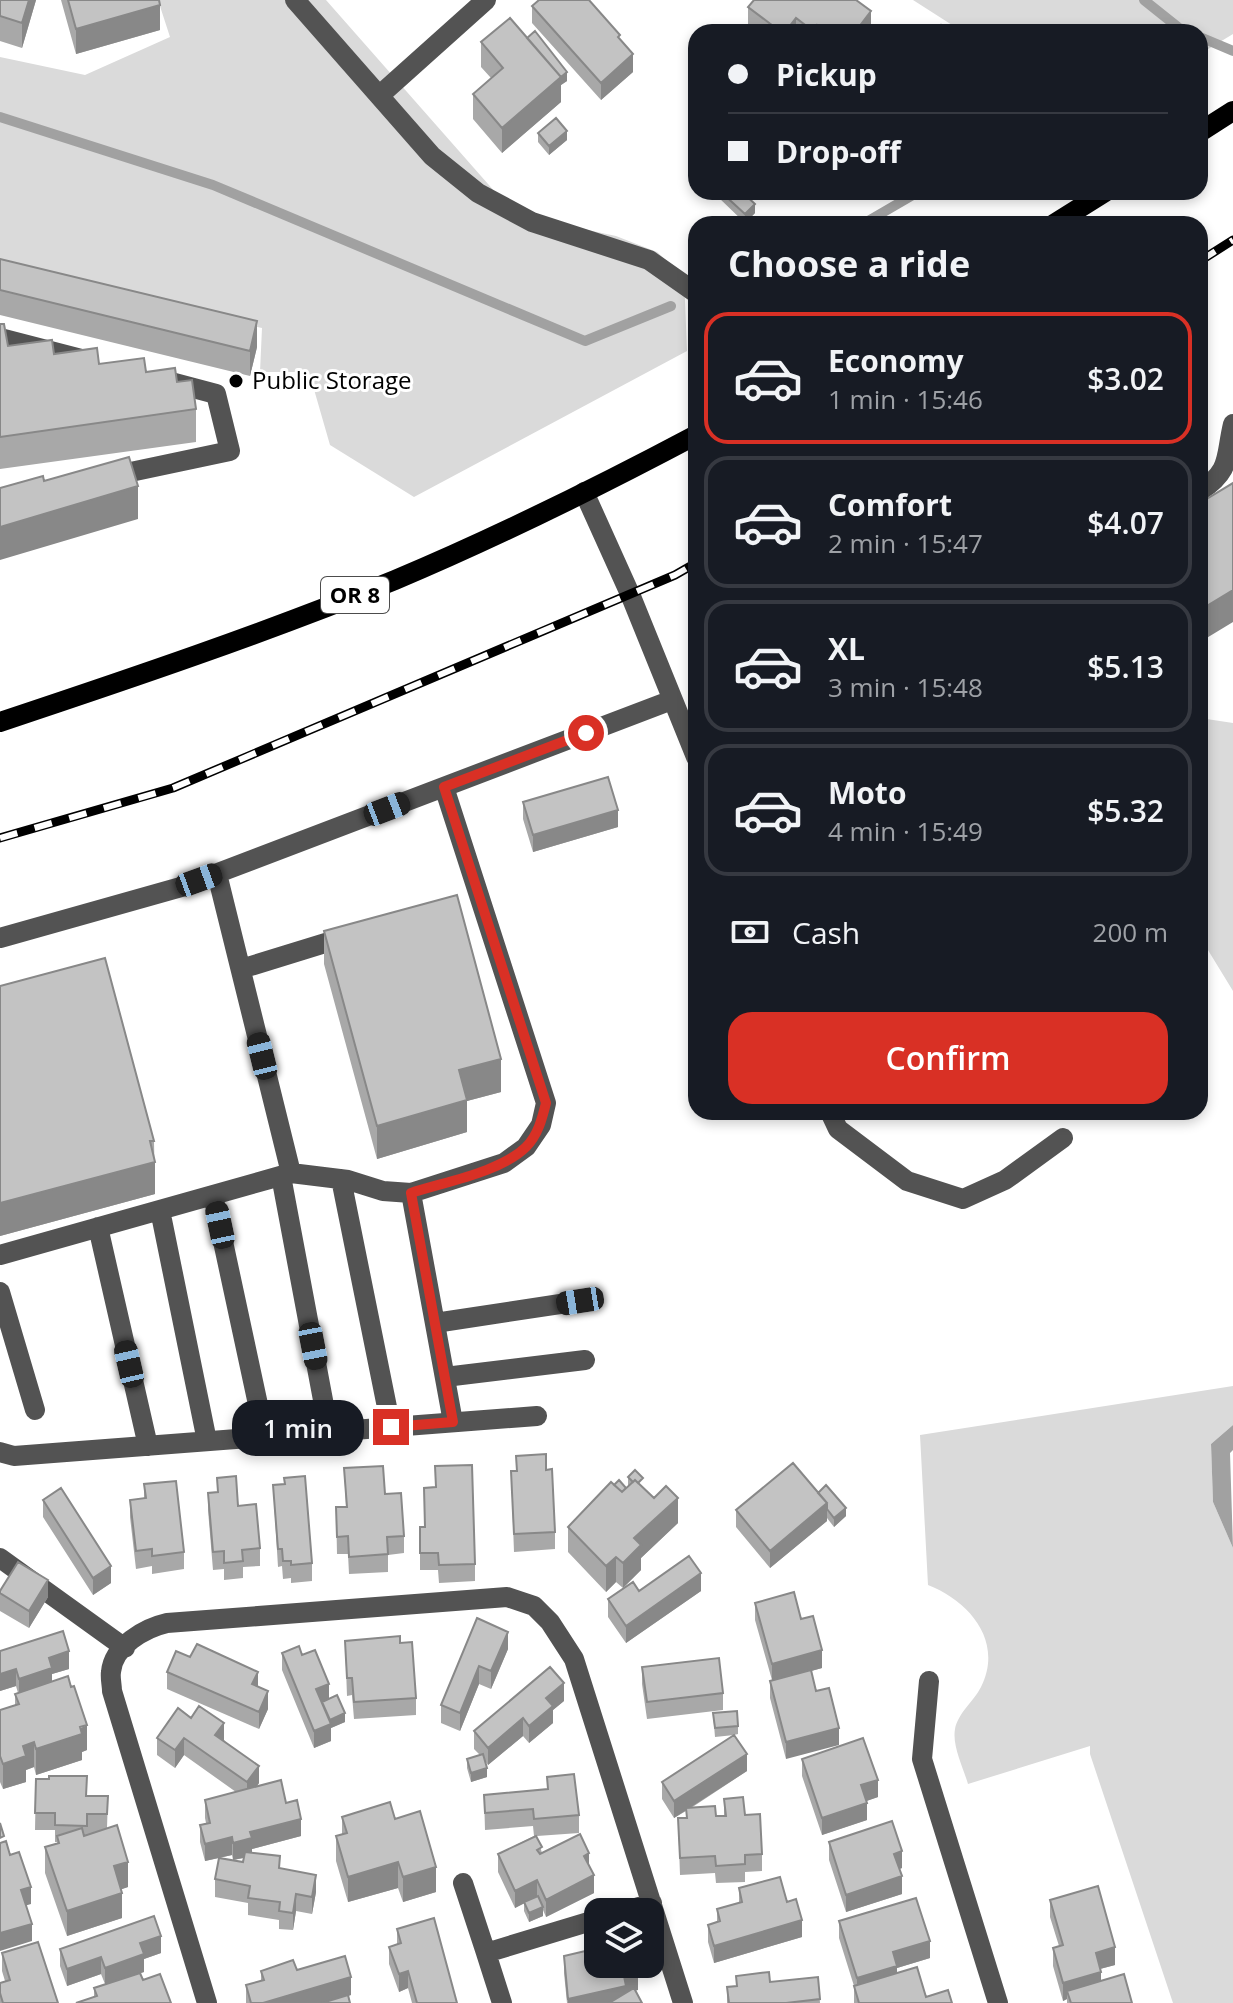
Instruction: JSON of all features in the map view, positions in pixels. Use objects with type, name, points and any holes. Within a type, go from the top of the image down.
[{"type":"main road","points":[[1208,127],[1233,111]]},
{"type":"main road","points":[[1067,216],[1092,200]]},
{"type":"main road","name":"OR 8","points":[[0,722],[395,580],[584,492],[688,439]]},
{"type":"street","points":[[295,0],[432,156],[478,193],[532,222],[649,260],[688,287]]},
{"type":"street","points":[[380,95],[486,0]]},
{"type":"street","points":[[0,338],[109,366]]},
{"type":"street","points":[[92,480],[230,451],[216,394],[155,378]]},
{"type":"street","points":[[1208,486],[1217,480],[1227,460],[1233,424]]},
{"type":"street","points":[[584,492],[630,594],[672,700],[688,717]]},
{"type":"street","points":[[0,938],[181,887],[672,700]]},
{"type":"street","points":[[0,1255],[286,1174],[341,1179],[383,1191],[411,1193],[504,1163],[526,1147],[541,1125],[546,1103],[471,897],[444,787]]},
{"type":"street","points":[[217,874],[286,1174],[329,1432]]},
{"type":"street","points":[[241,969],[360,932]]},
{"type":"street","points":[[834,1120],[838,1129],[907,1181],[963,1199],[1005,1180],[1063,1138]]},
{"type":"street","points":[[341,1179],[391,1427]]},
{"type":"street","points":[[411,1193],[453,1422]]},
{"type":"street","points":[[213,1195],[265,1437]]},
{"type":"street","points":[[160,1210],[207,1441]]},
{"type":"street","points":[[98,1227],[148,1446]]},
{"type":"street","points":[[0,1292],[35,1410]]},
{"type":"street","points":[[435,1323],[580,1301]]},
{"type":"street","points":[[445,1377],[585,1360]]},
{"type":"street","points":[[0,1452],[14,1456],[537,1416]]},
{"type":"street","points":[[0,1558],[125,1648]]},
{"type":"street","points":[[207,2003],[112,1691],[111,1668],[134,1636],[149,1627],[167,1623],[507,1597],[534,1606],[556,1630],[574,1659],[650,1898]]},
{"type":"street","points":[[929,1681],[922,1759],[998,2003]]},
{"type":"street","points":[[463,1883],[502,2003]]},
{"type":"street","points":[[486,1953],[584,1923]]},
{"type":"street","points":[[664,1942],[683,2003]]},
{"type":"shaded area","points":[[158,0],[326,0],[503,201],[550,222],[616,236],[657,252],[684,276],[687,351],[414,497],[330,445],[309,372],[260,372],[262,328],[4,275],[0,271],[0,57],[85,75],[170,37]]},
{"type":"shaded area","points":[[913,0],[1233,0],[1233,34],[1208,49],[1208,24],[950,24]]},
{"type":"shaded area","points":[[1208,719],[1233,723],[1233,991],[1208,950]]},
{"type":"shaded area","points":[[1233,1386],[1233,1425],[1211,1444],[1213,1502],[1233,1548],[1233,2003],[1173,2003],[1090,1754],[1090,1746],[968,1784],[956,1749],[955,1729],[981,1687],[988,1654],[985,1639],[969,1612],[957,1601],[928,1585],[920,1435]]},
{"type":"shaded area","points":[[1233,1425],[1233,1450],[1230,1453],[1233,1548],[1213,1502],[1211,1444]]},
{"type":"building","points":[[0,0],[29,0],[22,23],[0,16]]},
{"type":"building","points":[[68,0],[159,0],[160,5],[76,29]]},
{"type":"building","points":[[539,0],[589,0],[633,54],[601,83],[532,6]]},
{"type":"building","points":[[754,0],[856,0],[871,11],[861,24],[804,24],[796,18],[791,24],[770,24],[748,7]]},
{"type":"building","points":[[510,18],[561,77],[502,128],[473,94],[503,68],[481,42]]},
{"type":"building","points":[[535,31],[567,72],[561,77],[527,38]]},
{"type":"building","points":[[556,118],[567,131],[549,146],[538,133]]},
{"type":"building","points":[[730,200],[751,200],[755,204],[745,214]]},
{"type":"building","points":[[0,259],[257,321],[250,351],[0,290]]},
{"type":"building","points":[[0,324],[4,324],[8,346],[52,340],[54,354],[97,348],[99,364],[144,358],[146,372],[175,368],[177,382],[192,380],[196,409],[0,437]]},
{"type":"building","points":[[129,457],[138,486],[0,527],[0,488],[43,476],[44,481]]},
{"type":"building","points":[[1233,483],[1233,590],[1208,605],[1208,498]]},
{"type":"building","points":[[608,777],[618,810],[533,835],[523,802]]},
{"type":"building","points":[[457,895],[501,1059],[459,1070],[467,1100],[377,1126],[324,931]]},
{"type":"building","points":[[105,958],[154,1141],[150,1141],[155,1162],[0,1203],[0,986]]},
{"type":"building","points":[[546,1454],[546,1470],[552,1469],[555,1532],[514,1534],[511,1471],[517,1471],[516,1456]]},
{"type":"building","points":[[793,1463],[827,1503],[770,1551],[736,1510]]},
{"type":"building","points":[[472,1465],[475,1564],[439,1565],[438,1553],[420,1553],[420,1527],[425,1527],[424,1488],[436,1487],[435,1466]]},
{"type":"building","points":[[383,1466],[385,1494],[401,1493],[404,1536],[387,1537],[388,1554],[349,1557],[348,1536],[337,1537],[336,1507],[347,1507],[344,1468]]},
{"type":"building","points":[[635,1470],[643,1478],[638,1483],[628,1477]]},
{"type":"building","points":[[236,1476],[238,1506],[256,1504],[260,1548],[242,1550],[243,1561],[224,1563],[224,1551],[213,1552],[208,1493],[218,1492],[217,1478]]},
{"type":"building","points":[[305,1476],[312,1563],[291,1565],[291,1561],[283,1561],[282,1549],[278,1549],[273,1485],[285,1484],[284,1478]]},
{"type":"building","points":[[619,1480],[626,1488],[622,1492],[614,1485]]},
{"type":"building","points":[[635,1480],[654,1498],[666,1486],[678,1498],[634,1538],[641,1545],[623,1563],[616,1557],[606,1566],[568,1527],[611,1482],[622,1492]]},
{"type":"building","points":[[176,1481],[184,1552],[152,1556],[152,1549],[136,1551],[130,1500],[146,1498],[144,1484]]},
{"type":"building","points":[[826,1485],[846,1508],[834,1518],[818,1493]]},
{"type":"building","points":[[61,1488],[111,1566],[93,1578],[43,1500]]},
{"type":"building","points":[[689,1556],[701,1573],[626,1626],[608,1599],[633,1582],[639,1591]]},
{"type":"building","points":[[18,1562],[48,1580],[29,1611],[0,1593]]},
{"type":"building","points":[[794,1592],[801,1619],[813,1616],[822,1650],[772,1664],[755,1603]]},
{"type":"building","points":[[477,1618],[508,1632],[491,1671],[479,1666],[460,1713],[441,1705]]},
{"type":"building","points":[[63,1631],[69,1651],[49,1658],[52,1668],[19,1679],[16,1669],[0,1674],[0,1651]]},
{"type":"building","points":[[400,1636],[400,1643],[412,1642],[416,1698],[354,1702],[352,1678],[347,1678],[345,1641]]},
{"type":"building","points":[[197,1644],[258,1672],[252,1684],[268,1691],[259,1712],[167,1672],[176,1651],[190,1657]]},
{"type":"building","points":[[299,1646],[302,1655],[315,1650],[329,1684],[316,1689],[331,1724],[314,1731],[282,1653]]},
{"type":"building","points":[[719,1658],[723,1693],[647,1702],[642,1667]]},
{"type":"building","points":[[550,1667],[564,1683],[546,1698],[553,1706],[529,1726],[523,1718],[488,1748],[474,1731]]},
{"type":"building","points":[[811,1670],[816,1691],[829,1688],[839,1728],[786,1742],[770,1681]]},
{"type":"building","points":[[68,1676],[87,1725],[80,1727],[82,1734],[36,1749],[34,1742],[23,1746],[26,1756],[3,1764],[0,1756],[0,1710],[19,1704],[15,1694]]},
{"type":"building","points":[[337,1695],[345,1713],[330,1720],[322,1702]]},
{"type":"building","points":[[199,1706],[224,1723],[215,1735],[259,1766],[247,1782],[184,1738],[175,1750],[157,1738],[178,1708],[191,1718]]},
{"type":"building","points":[[737,1711],[738,1726],[715,1728],[713,1713]]},
{"type":"building","points":[[734,1735],[747,1754],[674,1801],[662,1782]]},
{"type":"building","points":[[863,1738],[878,1780],[861,1785],[867,1803],[822,1818],[802,1759]]},
{"type":"building","points":[[483,1754],[487,1768],[471,1773],[467,1759]]},
{"type":"building","points":[[574,1774],[579,1815],[534,1819],[533,1809],[485,1813],[484,1795],[548,1789],[547,1777]]},
{"type":"building","points":[[49,1776],[87,1776],[86,1796],[108,1796],[107,1814],[87,1814],[87,1826],[55,1825],[55,1813],[35,1813],[36,1779],[49,1779]]},
{"type":"building","points":[[281,1780],[286,1803],[297,1800],[301,1819],[250,1832],[252,1838],[233,1843],[232,1837],[205,1844],[200,1825],[210,1823],[205,1800]]},
{"type":"building","points":[[743,1797],[745,1815],[760,1814],[762,1854],[745,1855],[745,1864],[716,1866],[715,1856],[680,1858],[678,1818],[687,1818],[686,1808],[715,1806],[716,1816],[726,1816],[724,1799]]},
{"type":"building","points":[[390,1802],[395,1819],[420,1811],[436,1867],[403,1877],[398,1862],[348,1877],[336,1836],[347,1833],[342,1817]]},
{"type":"building","points":[[892,1821],[902,1851],[894,1854],[902,1876],[846,1895],[829,1842]]},
{"type":"building","points":[[117,1825],[128,1862],[114,1866],[122,1893],[67,1911],[45,1847],[59,1843],[57,1836],[82,1828],[84,1836]]},
{"type":"building","points":[[580,1834],[589,1853],[584,1856],[594,1875],[546,1900],[537,1880],[515,1891],[498,1854],[536,1836],[542,1847],[537,1850],[540,1854]]},
{"type":"building","points":[[6,1841],[10,1855],[19,1852],[31,1887],[21,1890],[32,1924],[0,1933],[0,1843]]},
{"type":"building","points":[[245,1852],[280,1856],[279,1868],[316,1875],[312,1897],[296,1894],[293,1913],[279,1911],[280,1902],[248,1898],[250,1886],[215,1879],[219,1858],[243,1862]]},
{"type":"building","points":[[780,1877],[787,1902],[796,1899],[802,1920],[714,1946],[708,1925],[720,1921],[717,1909],[742,1902],[739,1888]]},
{"type":"building","points":[[1098,1886],[1115,1947],[1096,1953],[1101,1972],[1063,1983],[1053,1948],[1063,1945],[1050,1900]]},
{"type":"building","points":[[538,1896],[543,1907],[529,1913],[524,1902]]},
{"type":"building","points":[[916,1898],[930,1941],[893,1952],[897,1966],[857,1978],[839,1921]]},
{"type":"building","points":[[154,1916],[161,1936],[140,1943],[144,1954],[105,1968],[101,1957],[67,1969],[60,1949]]},
{"type":"building","points":[[434,1918],[457,2003],[417,2003],[408,1971],[399,1974],[389,1947],[401,1943],[397,1929]]},
{"type":"building","points":[[38,1942],[58,2003],[3,2003],[0,1983],[10,1980],[2,1953]]},
{"type":"building","points":[[584,1951],[584,1978],[624,1978],[626,1986],[568,1999],[564,1956]]},
{"type":"building","points":[[345,1956],[351,1977],[263,2003],[251,2003],[246,1985],[264,1980],[261,1971],[293,1960],[297,1970]]},
{"type":"building","points":[[917,1967],[926,1997],[948,1990],[952,2003],[859,2003],[854,1986]]},
{"type":"building","points":[[769,1972],[770,1982],[818,1977],[820,1999],[786,2003],[729,2003],[727,1987],[737,1986],[736,1976]]},
{"type":"building","points":[[140,1973],[143,1980],[160,1974],[171,2003],[76,2003],[97,1996],[94,1988]]},
{"type":"building","points":[[1124,1974],[1132,2003],[1071,2003],[1067,1991]]},
{"type":"building","points":[[634,1988],[642,2003],[609,2003]]},
{"type":"building","points":[[348,1995],[350,2003],[322,2003]]},
{"type":"waterway","points":[[1144,0],[1174,24]]},
{"type":"waterway","points":[[1208,40],[1233,51]]},
{"type":"waterway","points":[[0,117],[213,185],[585,341],[671,306]]},
{"type":"waterway","points":[[877,216],[904,200]]},
{"type":"railway","points":[[1208,256],[1233,240]]},
{"type":"railway","points":[[0,838],[173,788],[688,568]]},
{"type":"place","name":"Public Storage","points":[[236,381]]},
{"type":"route","points":[[391,1427],[453,1422],[411,1193],[504,1163],[526,1147],[541,1125],[546,1103],[444,787],[586,733]]}]
